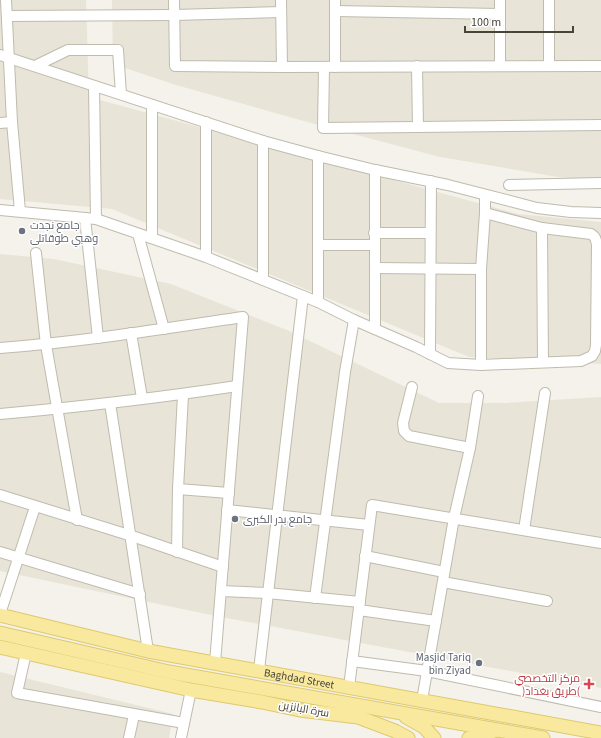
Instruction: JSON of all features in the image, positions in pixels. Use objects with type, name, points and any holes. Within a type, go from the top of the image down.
[{"type":"main road","name":"Baghdad Street","points":[[0,615],[148,651],[601,733]]},
{"type":"main road","points":[[6,634],[17,618]]},
{"type":"main road","name":"Baghdad Street","points":[[6,634],[168,678],[398,712],[537,737]]},
{"type":"main road","points":[[48,658],[50,645]]},
{"type":"main road","points":[[0,647],[48,658],[168,678]]},
{"type":"main road","name":"سرة البانزين","points":[[168,678],[193,690],[300,710],[358,717],[395,731],[408,738]]},
{"type":"main road","points":[[398,712],[424,728],[434,738]]},
{"type":"main road","points":[[469,738],[497,730]]},
{"type":"street","points":[[6,0],[7,16],[4,56],[20,211]]},
{"type":"street","points":[[174,0],[175,66],[601,66]]},
{"type":"street","points":[[281,0],[282,67]]},
{"type":"street","points":[[335,0],[335,67]]},
{"type":"street","points":[[500,0],[500,66]]},
{"type":"street","points":[[549,0],[549,66]]},
{"type":"street","points":[[335,11],[500,14]]},
{"type":"street","points":[[7,16],[174,15],[281,12]]},
{"type":"street","points":[[35,66],[68,50],[118,50],[120,94]]},
{"type":"street","points":[[4,56],[263,141],[318,156],[374,170],[431,181],[537,208],[601,214]]},
{"type":"street","points":[[417,66],[418,127]]},
{"type":"street","points":[[324,67],[323,128],[601,125]]},
{"type":"street","points":[[94,86],[96,219]]},
{"type":"street","points":[[152,105],[152,238]]},
{"type":"street","points":[[0,123],[12,122]]},
{"type":"street","points":[[206,122],[206,257]]},
{"type":"street","points":[[263,141],[263,280]]},
{"type":"street","points":[[318,156],[318,302]]},
{"type":"street","points":[[374,170],[375,329]]},
{"type":"street","points":[[430,354],[431,181]]},
{"type":"street","points":[[510,184],[601,183]]},
{"type":"street","points":[[481,365],[481,270],[485,213],[484,195]]},
{"type":"street","points":[[0,210],[96,219],[152,238],[206,257],[318,302],[448,363],[481,365],[581,361],[592,356],[595,351],[596,335],[596,239],[592,234],[542,228],[485,213]]},
{"type":"street","points":[[85,218],[98,338]]},
{"type":"street","points":[[542,228],[543,362]]},
{"type":"street","points":[[374,233],[430,233]]},
{"type":"street","points":[[138,234],[164,329]]},
{"type":"street","points":[[318,245],[374,245]]},
{"type":"street","points":[[36,253],[46,345],[77,520]]},
{"type":"street","points":[[375,268],[481,270]]},
{"type":"street","points":[[259,670],[276,515],[303,296]]},
{"type":"street","points":[[0,348],[46,345],[243,317],[215,663]]},
{"type":"street","points":[[316,598],[345,372],[354,320]]},
{"type":"street","points":[[131,333],[142,398]]},
{"type":"street","points":[[0,414],[110,403],[142,398],[183,395],[237,386]]},
{"type":"street","points":[[412,387],[403,423],[404,431],[409,436],[470,448]]},
{"type":"street","points":[[524,530],[545,393]]},
{"type":"street","points":[[177,552],[178,489],[183,395]]},
{"type":"street","points":[[422,700],[454,518],[470,448],[478,396]]},
{"type":"street","points":[[110,403],[132,536],[148,651]]},
{"type":"street","points":[[178,489],[228,493]]},
{"type":"street","points":[[0,495],[132,536],[223,567]]},
{"type":"street","points":[[349,687],[372,505],[601,543]]},
{"type":"street","points":[[0,615],[35,507]]},
{"type":"street","points":[[227,510],[369,524]]},
{"type":"street","points":[[0,552],[140,594]]},
{"type":"street","points":[[365,556],[444,577],[547,601]]},
{"type":"street","points":[[221,591],[268,593],[316,598],[436,621]]},
{"type":"street","points":[[26,653],[17,693],[184,723]]},
{"type":"street","points":[[352,661],[427,671],[601,707]]},
{"type":"street","points":[[182,738],[184,723],[193,690]]},
{"type":"street","points":[[129,738],[134,715]]},
{"type":"shaded area","points":[[0,0],[86,0],[89,97],[518,214],[601,222],[601,364],[469,357],[112,209],[0,199]]},
{"type":"shaded area","points":[[112,0],[601,0],[601,180],[558,177],[440,157],[176,85],[113,64]]},
{"type":"shaded area","points":[[0,254],[54,259],[171,284],[287,330],[439,403],[506,403],[601,397],[601,688],[211,615],[0,571]]},
{"type":"shaded area","points":[[0,672],[173,714],[169,738],[0,738]]},
{"type":"place","name":"جامع نجدت وهبي طوقاتلى","points":[[22,231]]},
{"type":"place","name":"جامع بدر الكبرى","points":[[235,519]]},
{"type":"place","name":"Masjid Tariq bin Ziyad","points":[[479,663]]},
{"type":"place","name":"مركز التخصصي )طريق بغداد(","points":[[589,684]]}]
